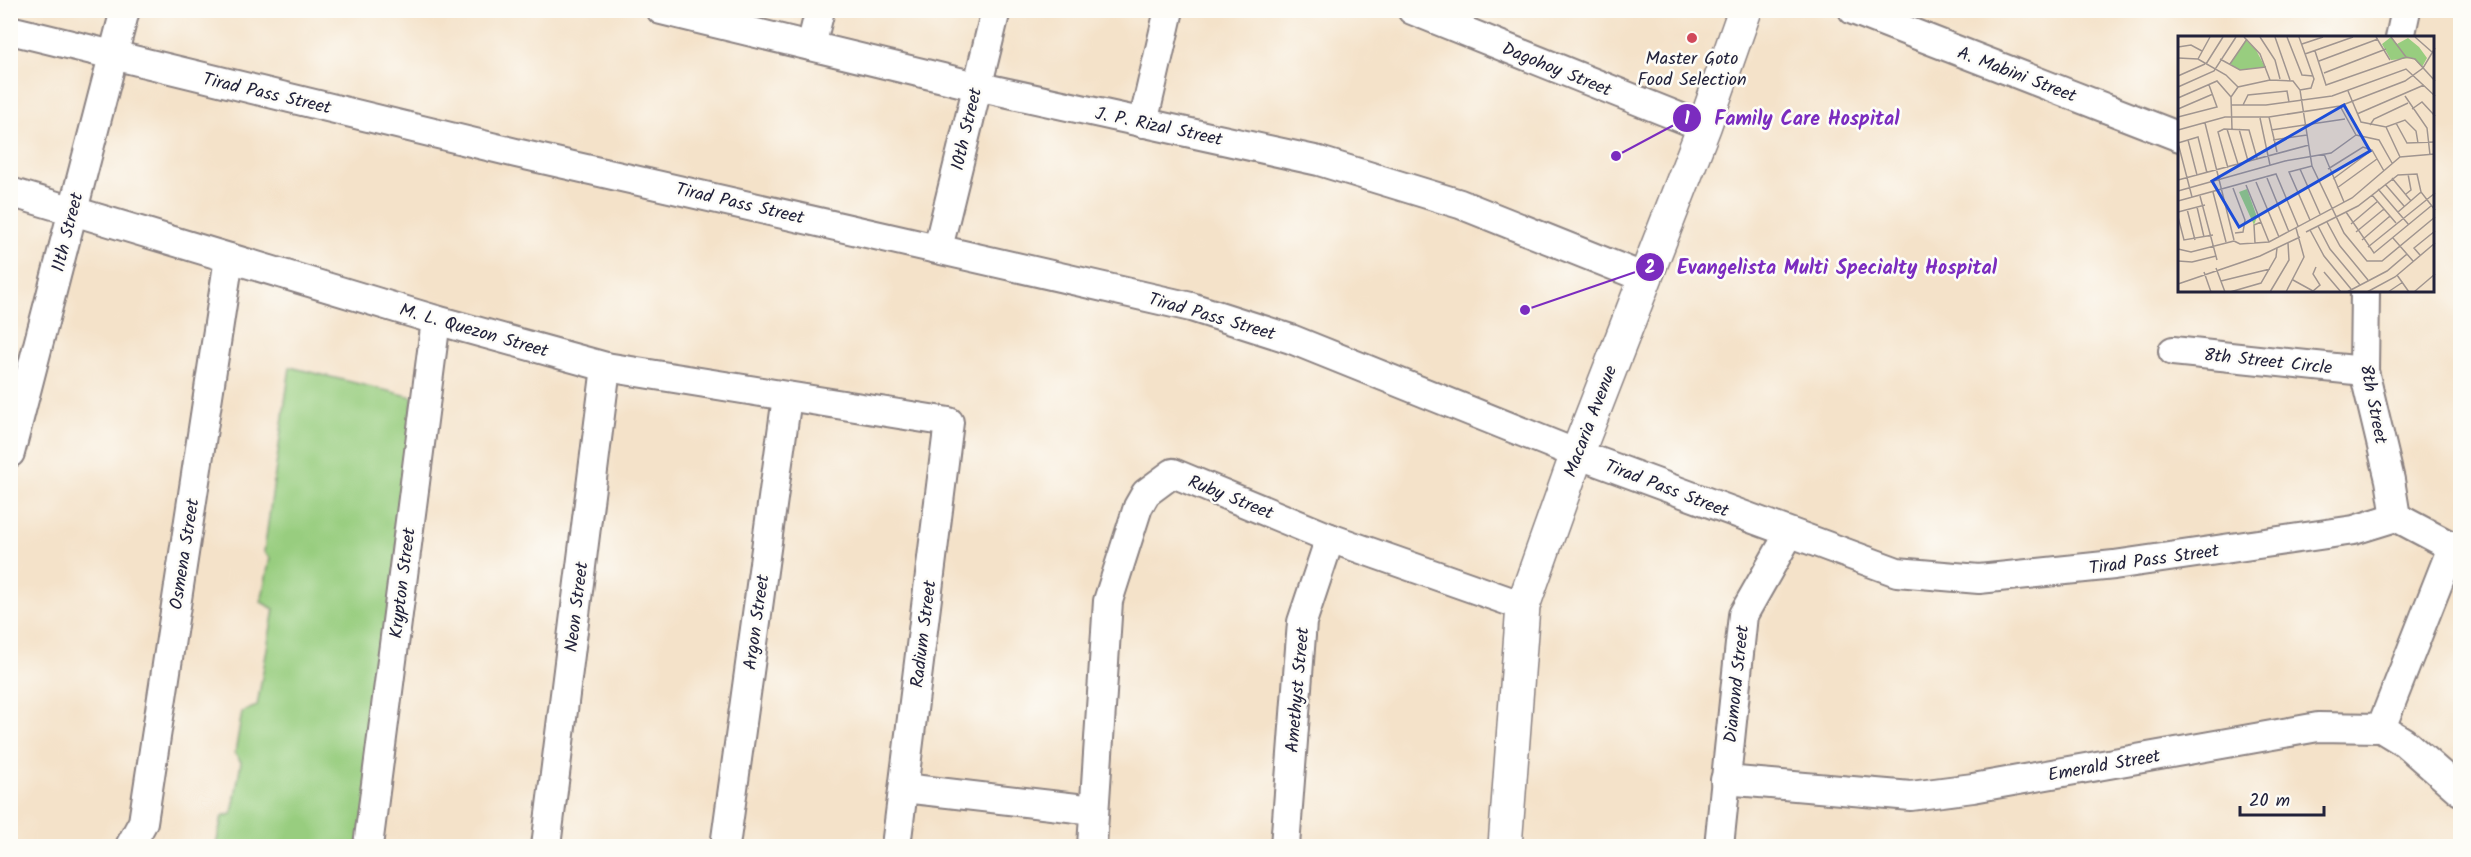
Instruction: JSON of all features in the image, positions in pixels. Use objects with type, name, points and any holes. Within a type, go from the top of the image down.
[{"type":"street","name":"11th Street","points":[[10,453],[125,10]]},
{"type":"street","name":"J. P. Rizal Street","points":[[661,10],[976,86],[1319,160],[1460,204],[1645,278]]},
{"type":"street","points":[[811,46],[820,10]]},
{"type":"street","name":"10th Street","points":[[938,248],[996,10]]},
{"type":"street","points":[[1143,123],[1168,10]]},
{"type":"street","name":"Dagohoy Street","points":[[1412,10],[1704,127]]},
{"type":"street","name":"Macaria Avenue","points":[[1505,846],[1523,606],[1577,454],[1704,127],[1745,10]]},
{"type":"street","name":"A. Mabini Street","points":[[1853,10],[2178,136]]},
{"type":"street","points":[[2400,36],[2406,10]]},
{"type":"street","name":"Tirad Pass Street","points":[[10,30],[516,153],[1191,307],[1291,339],[1577,454],[1897,572],[1979,579],[2114,565],[2343,531],[2396,517]]},
{"type":"street","name":"M. L. Quezon Street","points":[[10,192],[436,320],[606,367],[949,422]]},
{"type":"street","name":"Osmena Street","points":[[130,846],[143,822],[229,258]]},
{"type":"street","name":"8th Street","points":[[2365,292],[2364,371],[2390,480],[2396,517]]},
{"type":"street","name":"Krypton Street","points":[[368,846],[436,320]]},
{"type":"street","name":"8th Street Circle","points":[[2173,351],[2364,371]]},
{"type":"street","name":"Neon Street","points":[[546,846],[606,367]]},
{"type":"street","name":"Argon Street","points":[[726,846],[787,397]]},
{"type":"street","name":"Radium Street","points":[[896,846],[949,422]]},
{"type":"street","name":"Ruby Street","points":[[1092,846],[1108,601],[1138,507],[1146,493],[1173,473],[1330,538],[1523,606]]},
{"type":"street","points":[[2396,517],[2457,548],[2381,728],[2404,742],[2460,791]]},
{"type":"street","name":"Diamond Street","points":[[1719,846],[1743,615],[1789,534]]},
{"type":"street","name":"Amethyst Street","points":[[1285,846],[1302,622],[1330,538]]},
{"type":"street","name":"Emerald Street","points":[[1725,780],[1911,796],[1973,788],[2318,727],[2381,728]]},
{"type":"street","points":[[904,788],[1094,810]]},
{"type":"green space","points":[[290,367],[413,397],[366,846],[216,846],[222,816],[232,814],[241,762],[235,753],[242,712],[257,706],[274,609],[261,602],[270,558],[264,552]]},
{"type":"place","name":"Master Goto Food Selection","points":[[1692,38]]},
{"type":"place","name":"Family Care Hospital","points":[[1616,156]]},
{"type":"place","name":"Evangelista Multi Specialty Hospital","points":[[1525,310]]}]
